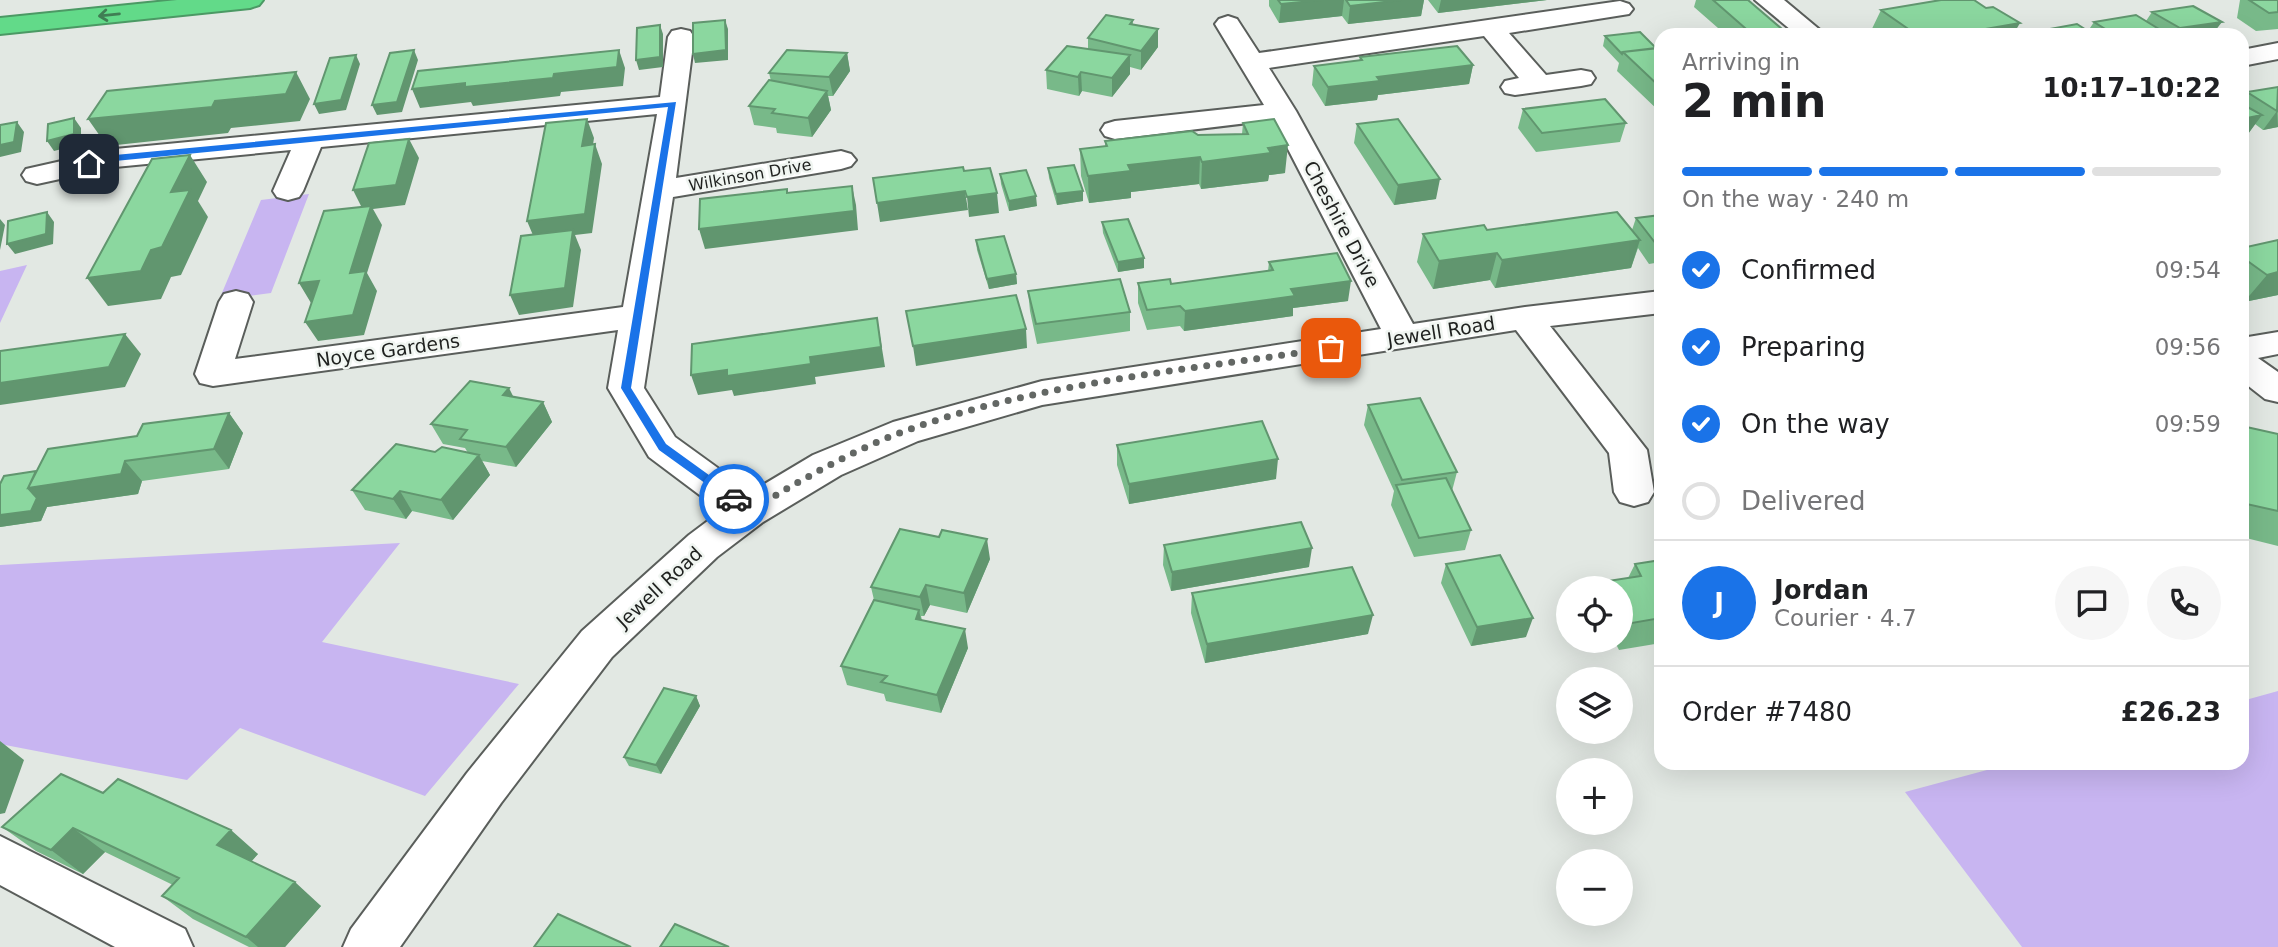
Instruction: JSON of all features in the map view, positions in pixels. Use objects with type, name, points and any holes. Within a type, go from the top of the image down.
[{"type":"highway","points":[[0,8],[69,0]]},
{"type":"highway","points":[[0,26],[250,0]]},
{"type":"street","points":[[1768,0],[1804,28]]},
{"type":"street","points":[[1252,62],[1620,9]]},
{"type":"street","name":"Cheshire Drive","points":[[1228,24],[1282,111],[1403,337]]},
{"type":"street","points":[[1491,28],[1527,85],[1581,78]]},
{"type":"street","name":"Wilkinson Drive","points":[[681,37],[673,104],[626,388],[663,447],[749,511]]},
{"type":"street","points":[[2249,57],[2278,51]]},
{"type":"street","points":[[37,175],[115,158],[673,104]]},
{"type":"street","points":[[1115,130],[1282,111]]},
{"type":"street","points":[[288,191],[310,139]]},
{"type":"street","name":"Wilkinson Drive","points":[[659,190],[841,160]]},
{"type":"street","name":"Noyce Gardens","points":[[236,302],[212,374],[638,316]]},
{"type":"street","name":"Jewell Road","points":[[369,947],[484,788],[597,644],[703,546],[749,511],[827,465],[906,431],[1054,391],[1525,318],[1654,303]]},
{"type":"street","points":[[1525,318],[1628,450],[1634,492]]},
{"type":"street","points":[[2249,348],[2278,342]]},
{"type":"street","points":[[2249,369],[2278,390]]},
{"type":"street","points":[[0,859],[167,947]]},
{"type":"shaded area","points":[[309,194],[271,293],[219,300],[261,200]]},
{"type":"shaded area","points":[[27,265],[0,323],[0,271]]},
{"type":"shaded area","points":[[400,543],[322,642],[519,684],[425,796],[240,728],[187,780],[0,744],[0,565]]},
{"type":"shaded area","points":[[2278,691],[2278,947],[2022,947],[1905,792],[1987,770],[2249,770],[2249,699]]},
{"type":"building","points":[[1278,0],[1322,0],[1281,4]]},
{"type":"building","points":[[1346,0],[1401,0],[1350,6]]},
{"type":"building","points":[[1713,0],[1748,0],[1781,28],[1745,28]]},
{"type":"building","points":[[1941,0],[1974,0],[1986,8],[1993,7],[2020,23],[1991,28],[1907,28],[1881,10]]},
{"type":"building","points":[[2249,0],[2278,0],[2278,12],[2269,13]]},
{"type":"building","points":[[2193,6],[2222,22],[2180,28],[2152,12]]},
{"type":"building","points":[[1106,15],[1133,20],[1130,24],[1158,29],[1141,51],[1088,38]]},
{"type":"building","points":[[2136,15],[2157,28],[2104,28],[2094,22]]},
{"type":"building","points":[[725,20],[726,50],[693,54],[693,23]]},
{"type":"building","points":[[2077,24],[2083,28],[2055,28]]},
{"type":"building","points":[[660,25],[660,57],[636,60],[637,28]]},
{"type":"building","points":[[1640,32],[1654,48],[1622,54],[1605,36]]},
{"type":"building","points":[[1067,46],[1130,55],[1112,78],[1081,72],[1078,77],[1046,70]]},
{"type":"building","points":[[1457,46],[1473,65],[1377,77],[1380,81],[1328,87],[1314,66],[1362,60],[1360,57]]},
{"type":"building","points":[[1654,49],[1654,81],[1623,52]]},
{"type":"building","points":[[414,50],[397,102],[372,105],[390,53]]},
{"type":"building","points":[[619,50],[617,67],[554,74],[553,78],[465,87],[465,83],[412,89],[418,71]]},
{"type":"building","points":[[787,50],[847,53],[829,77],[769,73]]},
{"type":"building","points":[[356,55],[341,100],[314,104],[330,58]]},
{"type":"building","points":[[296,72],[286,94],[215,101],[212,107],[88,119],[107,91]]},
{"type":"building","points":[[769,80],[827,91],[808,118],[772,113],[775,109],[749,106]]},
{"type":"building","points":[[2278,87],[2277,111],[2249,93]]},
{"type":"building","points":[[1605,99],[1626,123],[1542,133],[1523,109]]},
{"type":"building","points":[[2249,108],[2262,115],[2249,118]]},
{"type":"building","points":[[74,118],[74,134],[47,141],[48,124]]},
{"type":"building","points":[[587,119],[582,146],[595,144],[585,214],[527,221],[546,123]]},
{"type":"building","points":[[1274,119],[1288,145],[1268,148],[1271,153],[1202,162],[1200,157],[1128,165],[1131,171],[1088,176],[1080,149],[1107,146],[1105,141],[1192,131],[1198,135],[1248,134],[1243,123]]},
{"type":"building","points":[[1398,119],[1440,179],[1398,185],[1357,124]]},
{"type":"building","points":[[17,122],[14,142],[0,145],[0,125]]},
{"type":"building","points":[[409,139],[396,185],[353,190],[369,143]]},
{"type":"building","points":[[190,155],[171,192],[190,190],[162,247],[151,250],[141,271],[87,278],[152,159]]},
{"type":"building","points":[[1074,165],[1083,191],[1056,194],[1048,168]]},
{"type":"building","points":[[963,167],[964,171],[990,168],[997,193],[967,197],[965,191],[877,203],[873,178]]},
{"type":"building","points":[[1026,170],[1036,196],[1009,201],[1000,174]]},
{"type":"building","points":[[852,186],[854,211],[699,229],[700,199],[787,189],[787,193]]},
{"type":"building","points":[[371,206],[350,273],[366,271],[353,315],[305,322],[319,281],[299,283],[324,211]]},
{"type":"building","points":[[47,212],[46,234],[7,244],[8,221]]},
{"type":"building","points":[[1617,212],[1640,240],[1502,260],[1497,253],[1439,261],[1423,234],[1484,225],[1487,230]]},
{"type":"building","points":[[1654,216],[1654,241],[1636,218]]},
{"type":"building","points":[[1128,219],[1144,258],[1118,262],[1102,222]]},
{"type":"building","points":[[573,230],[565,288],[510,295],[521,236]]},
{"type":"building","points":[[1004,236],[1016,274],[987,279],[976,240]]},
{"type":"building","points":[[2278,240],[2278,272],[2267,275],[2249,262],[2249,246]]},
{"type":"building","points":[[1337,253],[1351,281],[1291,289],[1295,296],[1185,311],[1180,306],[1147,310],[1138,283],[1170,279],[1171,284],[1273,270],[1269,262]]},
{"type":"building","points":[[1120,279],[1130,312],[1036,324],[1028,291]]},
{"type":"building","points":[[1016,295],[1026,329],[913,346],[906,311]]},
{"type":"building","points":[[877,318],[881,347],[810,357],[811,364],[727,376],[727,370],[691,375],[692,344]]},
{"type":"building","points":[[125,334],[109,367],[0,383],[0,351]]},
{"type":"building","points":[[470,381],[509,388],[503,395],[543,402],[506,447],[460,439],[467,430],[431,424]]},
{"type":"building","points":[[1420,398],[1457,472],[1402,480],[1368,405]]},
{"type":"building","points":[[229,413],[214,449],[125,461],[121,474],[28,488],[48,449],[137,436],[143,424]]},
{"type":"building","points":[[1262,421],[1278,459],[1129,484],[1117,445]]},
{"type":"building","points":[[2249,428],[2278,434],[2278,511],[2249,505]]},
{"type":"building","points":[[396,444],[435,452],[442,447],[479,455],[441,500],[400,491],[393,499],[352,490]]},
{"type":"building","points":[[36,471],[28,488],[37,498],[31,511],[0,515],[0,484],[4,476]]},
{"type":"building","points":[[1446,478],[1471,530],[1419,538],[1396,485]]},
{"type":"building","points":[[1301,522],[1312,548],[1172,572],[1164,545]]},
{"type":"building","points":[[900,529],[939,537],[942,530],[987,539],[964,593],[926,585],[920,597],[871,587]]},
{"type":"building","points":[[1500,555],[1533,618],[1477,627],[1446,564]]},
{"type":"building","points":[[1654,561],[1654,619],[1633,623],[1633,577],[1641,576],[1635,564]]},
{"type":"building","points":[[1352,567],[1373,615],[1207,644],[1192,593]]},
{"type":"building","points":[[874,600],[919,610],[916,619],[965,629],[937,695],[881,682],[887,676],[841,666]]},
{"type":"building","points":[[664,688],[696,696],[656,765],[624,757]]},
{"type":"building","points":[[61,774],[103,793],[118,779],[231,830],[217,845],[295,882],[246,937],[162,896],[179,878],[73,828],[51,850],[2,827]]},
{"type":"building","points":[[558,914],[631,947],[534,947]]},
{"type":"building","points":[[675,924],[729,947],[660,947]]},
{"type":"way so far","points":[[734,499],[749,511],[827,465],[906,431],[1042,393],[1331,348]]},
{"type":"route","points":[[89,164],[115,158],[673,104],[626,388],[663,447],[734,499]]}]
